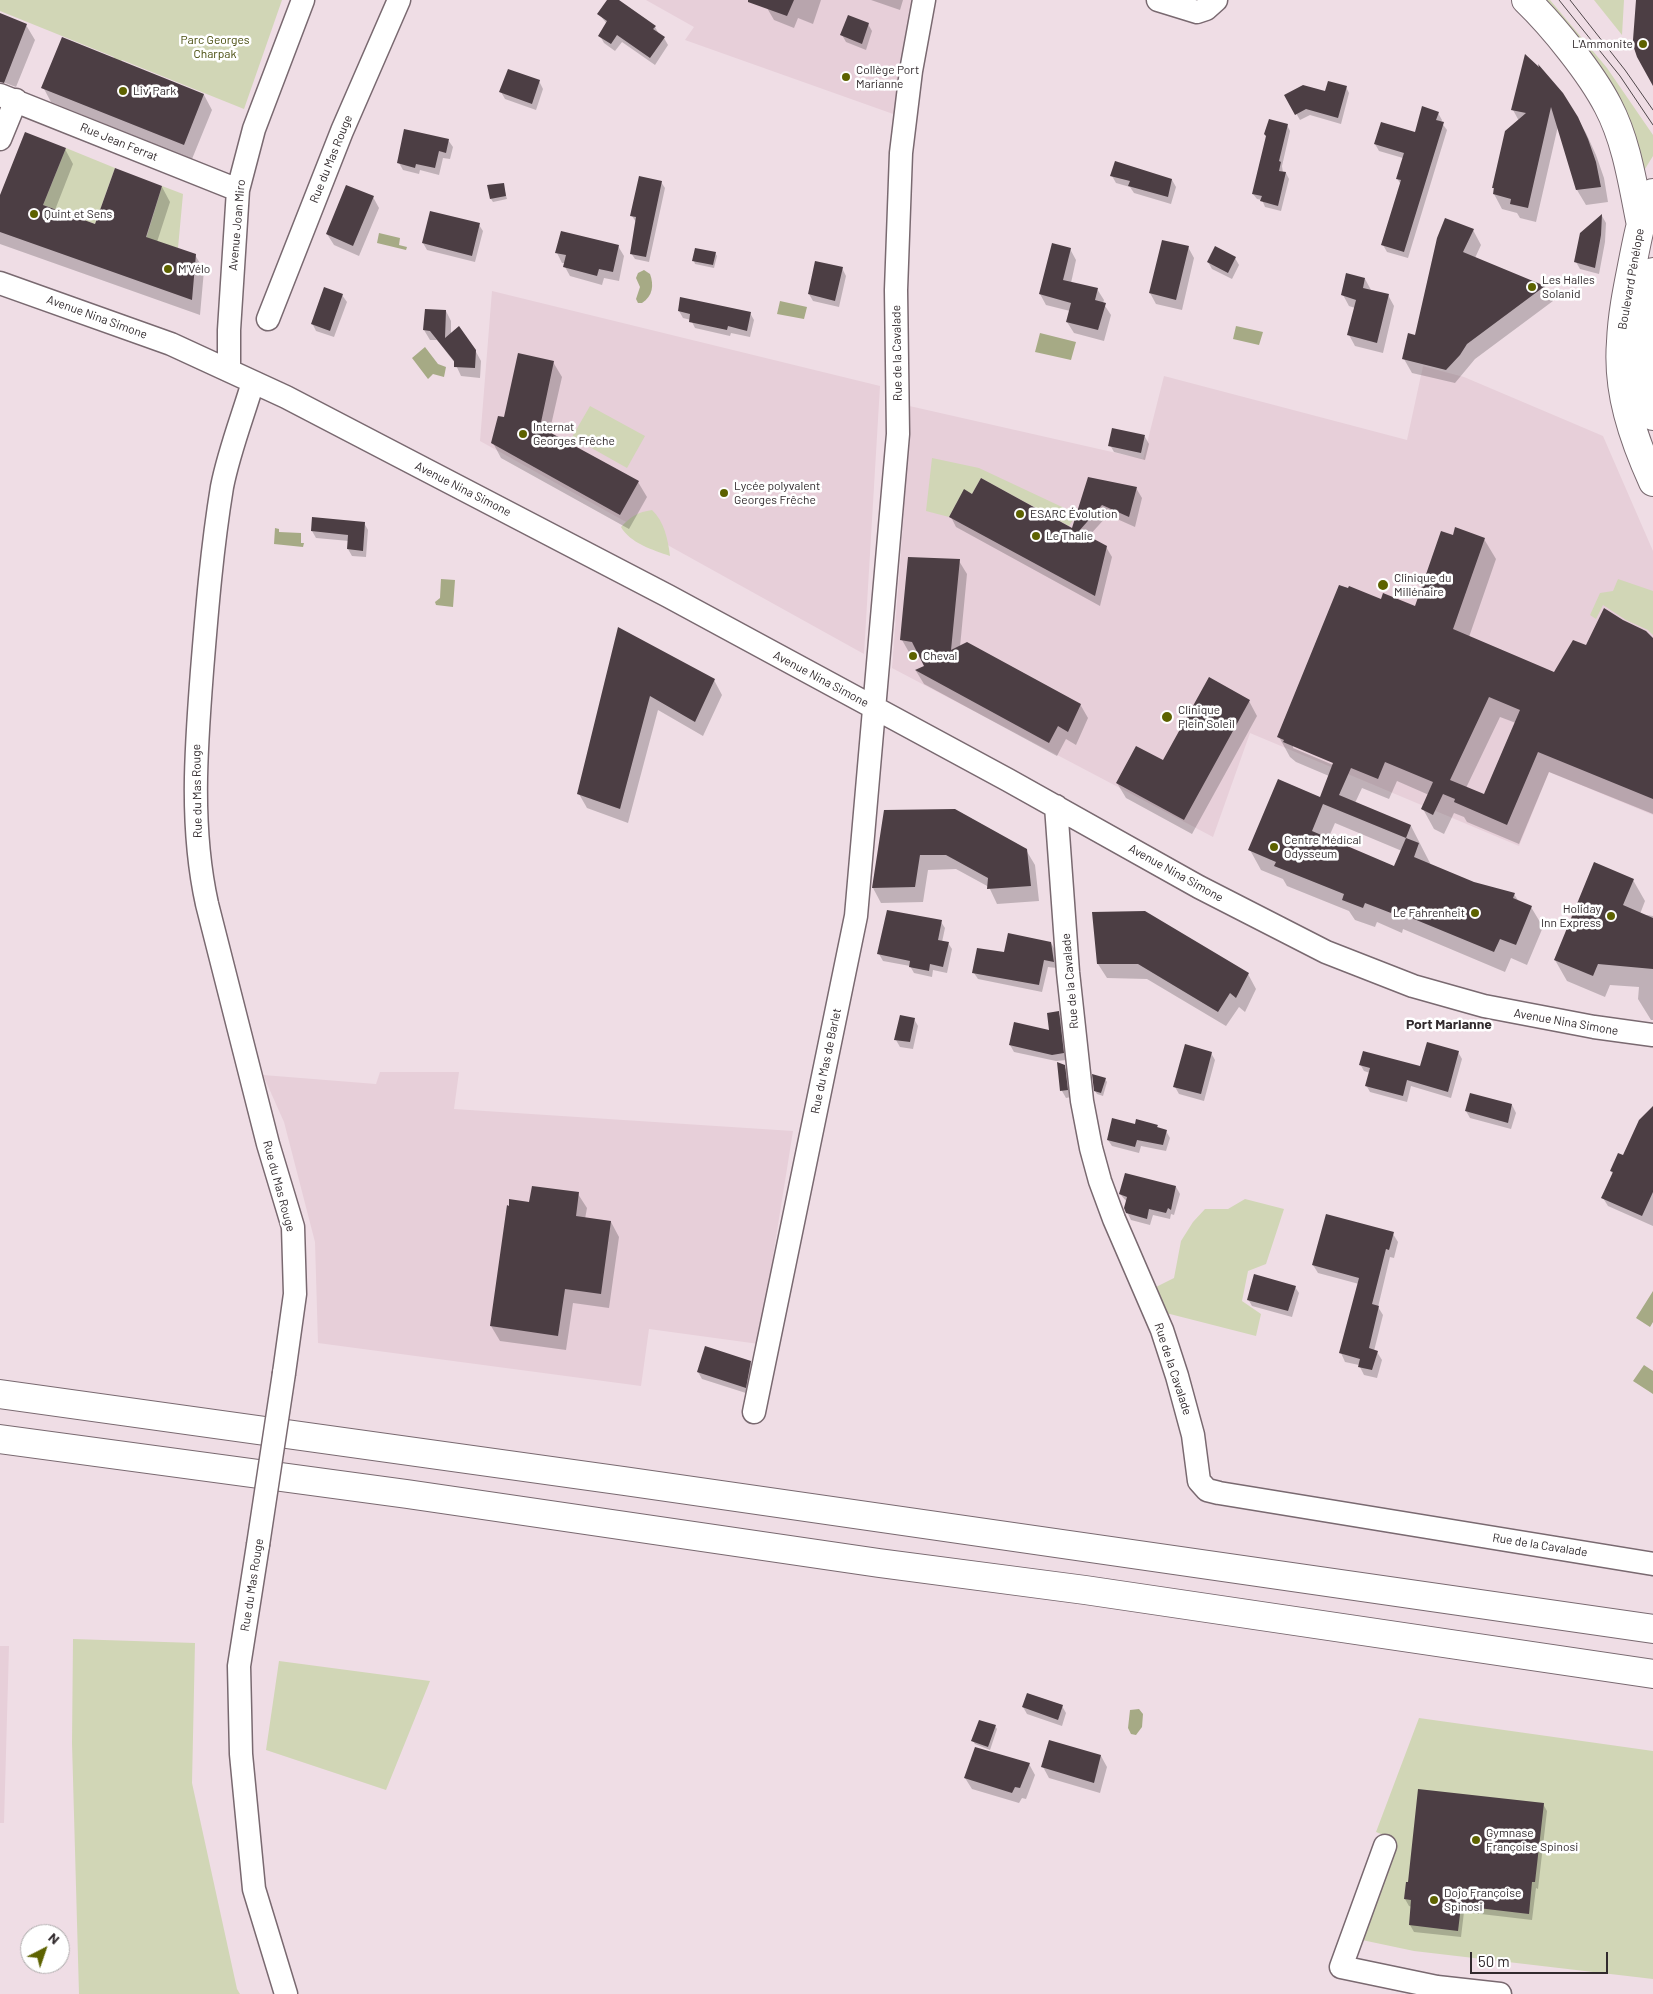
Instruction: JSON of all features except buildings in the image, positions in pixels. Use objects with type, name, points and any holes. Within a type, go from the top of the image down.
[{"type":"main road","points":[[1526,0],[1585,70],[1609,106],[1624,148],[1641,225]]},
{"type":"main road","name":"Boulevard Pénélope","points":[[1653,193],[1641,225],[1624,307],[1620,344],[1625,403],[1638,447],[1653,482]]},
{"type":"main road","name":"Boulevard Pénélope","points":[[1653,272],[1642,342],[1645,384],[1653,416]]},
{"type":"main road","points":[[0,1394],[624,1481],[1653,1629]]},
{"type":"main road","points":[[0,1439],[407,1494],[879,1563],[1085,1590],[1653,1674]]},
{"type":"street","name":"Avenue Joan Miro","points":[[229,370],[229,330],[238,190],[254,129],[303,0]]},
{"type":"street","name":"Rue du Mas Rouge","points":[[268,319],[342,131],[399,0]]},
{"type":"street","name":"Rue de la Cavalade","points":[[874,708],[898,434],[896,290],[901,153],[911,71],[924,0]]},
{"type":"street","points":[[1158,0],[1197,12],[1206,9],[1216,0]]},
{"type":"street","name":"Rue Jean Ferrat","points":[[8,98],[238,190]]},
{"type":"street","points":[[0,139],[8,98]]},
{"type":"street","name":"Avenue Nina Simone","points":[[0,283],[171,344],[254,382],[588,554],[1056,806],[1263,921],[1326,952],[1413,986],[1520,1014],[1653,1035]]},
{"type":"street","name":"Rue du Mas Rouge","points":[[254,382],[222,486],[208,601],[196,744],[196,801],[201,874],[207,904],[268,1144],[293,1227],[295,1294],[239,1666],[241,1754],[254,1889],[286,1994]]},
{"type":"street","name":"Rue du Mas de Barlet","points":[[754,1412],[856,916],[874,708]]},
{"type":"street","name":"Rue de la Cavalade","points":[[1056,806],[1068,972],[1082,1101],[1091,1148],[1100,1181],[1114,1219],[1162,1330],[1177,1376],[1193,1435],[1199,1481],[1207,1490],[1218,1493],[1653,1564]]},
{"type":"street","points":[[1385,1846],[1341,1967],[1437,1987],[1500,1994]]},
{"type":"shaded area","name":"Collège Port Marianne","points":[[646,0],[915,0],[896,115],[685,40],[694,27]]},
{"type":"shaded area","points":[[379,233],[400,238],[399,245],[407,247],[406,250],[377,243]]},
{"type":"shaded area","points":[[644,270],[650,274],[652,290],[646,300],[638,303],[636,299],[640,287],[636,278],[638,273]]},
{"type":"shaded area","name":"Lycée polyvalent Georges Frêche","points":[[492,291],[880,386],[864,654],[480,441]]},
{"type":"shaded area","points":[[780,301],[807,307],[804,319],[777,314]]},
{"type":"shaded area","points":[[1236,326],[1263,332],[1259,345],[1233,339]]},
{"type":"shaded area","points":[[1040,333],[1076,342],[1071,360],[1035,352]]},
{"type":"shaded area","points":[[425,347],[438,364],[446,367],[444,377],[433,374],[428,379],[412,358]]},
{"type":"shaded area","name":"Clinique du Millénaire","points":[[1423,366],[1464,377],[1603,436],[1653,551],[1653,815],[1549,772],[1519,846],[1250,733],[1213,837],[892,668],[904,511],[905,405],[1143,459],[1164,376],[1407,440]]},
{"type":"shaded area","points":[[275,528],[279,529],[279,532],[301,533],[301,543],[304,543],[303,547],[274,544]]},
{"type":"shaded area","points":[[441,579],[455,580],[453,607],[436,605],[435,602],[440,598]]},
{"type":"shaded area","points":[[380,1072],[459,1072],[454,1109],[793,1131],[759,1344],[649,1329],[641,1386],[318,1343],[315,1242],[284,1122],[263,1075],[376,1084]]},
{"type":"shaded area","points":[[1653,1291],[1653,1322],[1650,1327],[1636,1318]]},
{"type":"shaded area","points":[[1644,1365],[1653,1371],[1653,1394],[1633,1381]]},
{"type":"shaded area","points":[[0,1646],[9,1646],[4,1823],[0,1823]]},
{"type":"shaded area","points":[[1139,1709],[1143,1714],[1142,1727],[1136,1735],[1131,1734],[1128,1728],[1130,1710]]},
{"type":"green space","name":"Parc Georges Charpak","points":[[0,0],[282,0],[244,109],[122,60],[98,95],[114,57],[0,11]]},
{"type":"green space","points":[[1536,0],[1550,0],[1607,68],[1653,135],[1653,156],[1640,177]]},
{"type":"green space","points":[[1594,0],[1624,0],[1622,35]]},
{"type":"green space","points":[[66,148],[115,168],[95,224],[43,205]]},
{"type":"green space","points":[[162,186],[183,194],[178,248],[145,242]]},
{"type":"green space","points":[[590,406],[645,436],[627,468],[572,437]]},
{"type":"green space","points":[[932,458],[979,468],[1077,514],[1069,526],[981,478],[972,494],[964,490],[949,517],[926,511]]},
{"type":"green space","points":[[652,510],[660,519],[665,531],[670,556],[636,542],[621,527],[635,516]]},
{"type":"green space","points":[[1618,579],[1653,591],[1653,635],[1648,630],[1626,620],[1603,605],[1596,619],[1590,615],[1600,593],[1613,591]]},
{"type":"green space","points":[[1245,1199],[1284,1209],[1266,1264],[1248,1271],[1242,1301],[1261,1314],[1256,1336],[1166,1313],[1156,1287],[1174,1278],[1181,1241],[1193,1222],[1205,1209],[1228,1209]]},
{"type":"green space","points":[[73,1639],[195,1643],[192,1783],[237,1989],[240,1994],[79,1994],[72,1743]]},
{"type":"green space","points":[[279,1661],[430,1681],[386,1790],[266,1750]]},
{"type":"green space","points":[[1419,1718],[1653,1751],[1653,1979],[1414,1951],[1362,1940],[1396,1840],[1376,1832]]},
{"type":"tram line","points":[[1559,0],[1620,76],[1653,125]]},
{"type":"tram line","points":[[1570,0],[1625,70],[1653,110]]},
{"type":"place","name":"L'Ammonite","points":[[1643,44]]},
{"type":"place","name":"Collège Port Marianne","points":[[846,77]]},
{"type":"place","name":"Liv' Park","points":[[123,91]]},
{"type":"place","name":"Quint et Sens","points":[[34,214]]},
{"type":"place","name":"M'Vélo","points":[[168,269]]},
{"type":"place","name":"Les Halles Solanid","points":[[1532,287]]},
{"type":"place","name":"Internat Georges Frêche","points":[[523,434]]},
{"type":"place","name":"Lycée polyvalent Georges Frêche","points":[[724,493]]},
{"type":"place","name":"ESARC Évolution","points":[[1020,514]]},
{"type":"place","name":"Le Thalie","points":[[1036,536]]},
{"type":"place","name":"Clinique du Millénaire","points":[[1383,585]]},
{"type":"place","name":"Cheval","points":[[913,656]]},
{"type":"place","name":"Clinique Plein Soleil","points":[[1167,717]]},
{"type":"place","name":"Centre Médical Odysseum","points":[[1274,847]]},
{"type":"place","name":"Le Fahrenheit","points":[[1475,913]]},
{"type":"place","name":"Holiday Inn Express","points":[[1611,916]]},
{"type":"place","name":"Gymnase Françoise Spinosi","points":[[1476,1840]]},
{"type":"place","name":"Dojo Françoise Spinosi","points":[[1434,1900]]},
{"type":"district","name":"Port Marianne","points":[[1449,1024]]}]
